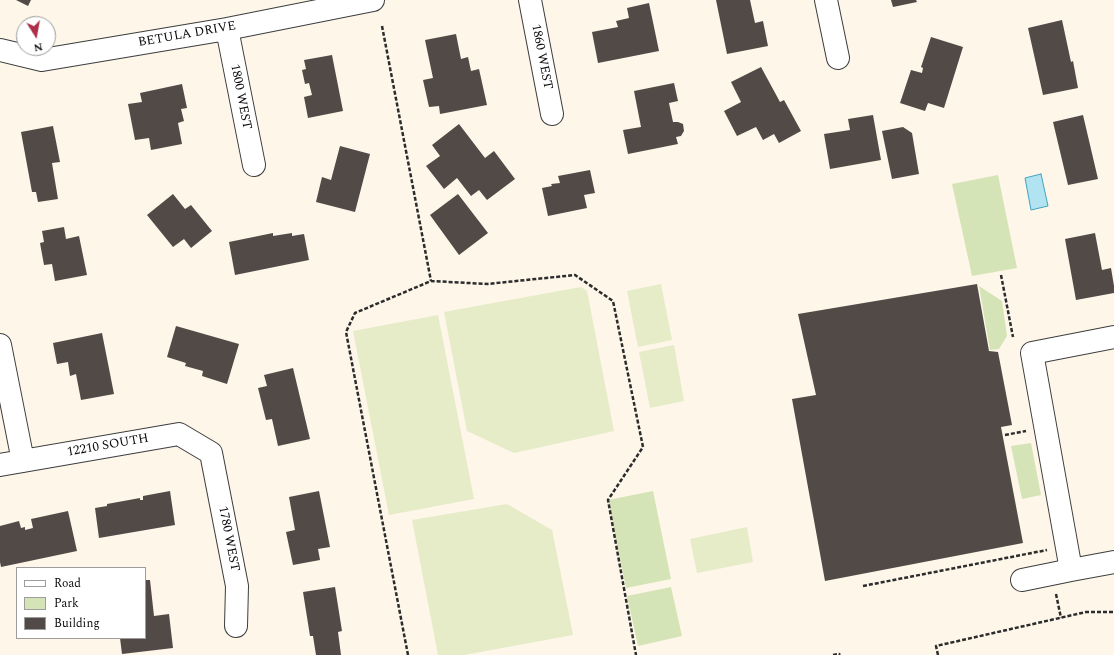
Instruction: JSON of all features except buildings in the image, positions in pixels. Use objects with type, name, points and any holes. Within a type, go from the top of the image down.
[{"type":"street","name":"BETULA DRIVE","points":[[0,50],[42,60],[227,28],[373,0]]},
{"type":"street","name":"1860 WEST","points":[[530,0],[552,114]]},
{"type":"street","points":[[826,0],[838,58]]},
{"type":"street","name":"1800 WEST","points":[[227,28],[254,165]]},
{"type":"street","points":[[1071,570],[1032,353],[1114,337]]},
{"type":"street","points":[[0,345],[23,461]]},
{"type":"street","name":"12210 SOUTH","points":[[0,465],[179,434],[212,453]]},
{"type":"street","name":"1780 WEST","points":[[212,453],[237,586],[236,626]]},
{"type":"street","points":[[1022,580],[1114,562]]},
{"type":"path","points":[[382,26],[431,281]]},
{"type":"path","points":[[1001,274],[1014,337]]},
{"type":"path","points":[[408,655],[346,332],[355,313],[431,281],[487,284],[575,275],[613,301],[643,447],[608,500],[636,655]]},
{"type":"path","points":[[1005,435],[1032,430]]},
{"type":"path","points":[[864,586],[1047,550]]},
{"type":"path","points":[[1055,589],[1061,618]]},
{"type":"path","points":[[938,655],[936,646],[1086,612],[1114,612]]},
{"type":"path","points":[[833,655],[840,655]]},
{"type":"green space","points":[[998,175],[1017,268],[972,276],[952,184]]},
{"type":"green space","points":[[661,284],[672,340],[638,347],[627,291]]},
{"type":"green space","points":[[979,286],[1002,301],[1007,336],[999,349],[990,350]]},
{"type":"green space","points":[[581,287],[587,291],[614,431],[514,453],[467,431],[444,312]]},
{"type":"green space","points":[[438,315],[474,499],[389,515],[353,331]]},
{"type":"green space","points":[[674,345],[684,401],[650,408],[639,352]]},
{"type":"green space","points":[[1031,443],[1041,495],[1022,499],[1011,446]]},
{"type":"green space","points":[[653,491],[671,579],[626,588],[608,500]]},
{"type":"green space","points":[[507,504],[552,530],[573,635],[464,655],[438,655],[412,520]]},
{"type":"green space","points":[[747,527],[753,562],[697,573],[690,539]]},
{"type":"green space","points":[[671,587],[682,636],[638,646],[627,596]]},
{"type":"water","points":[[1041,174],[1048,206],[1031,210],[1025,178]]}]
